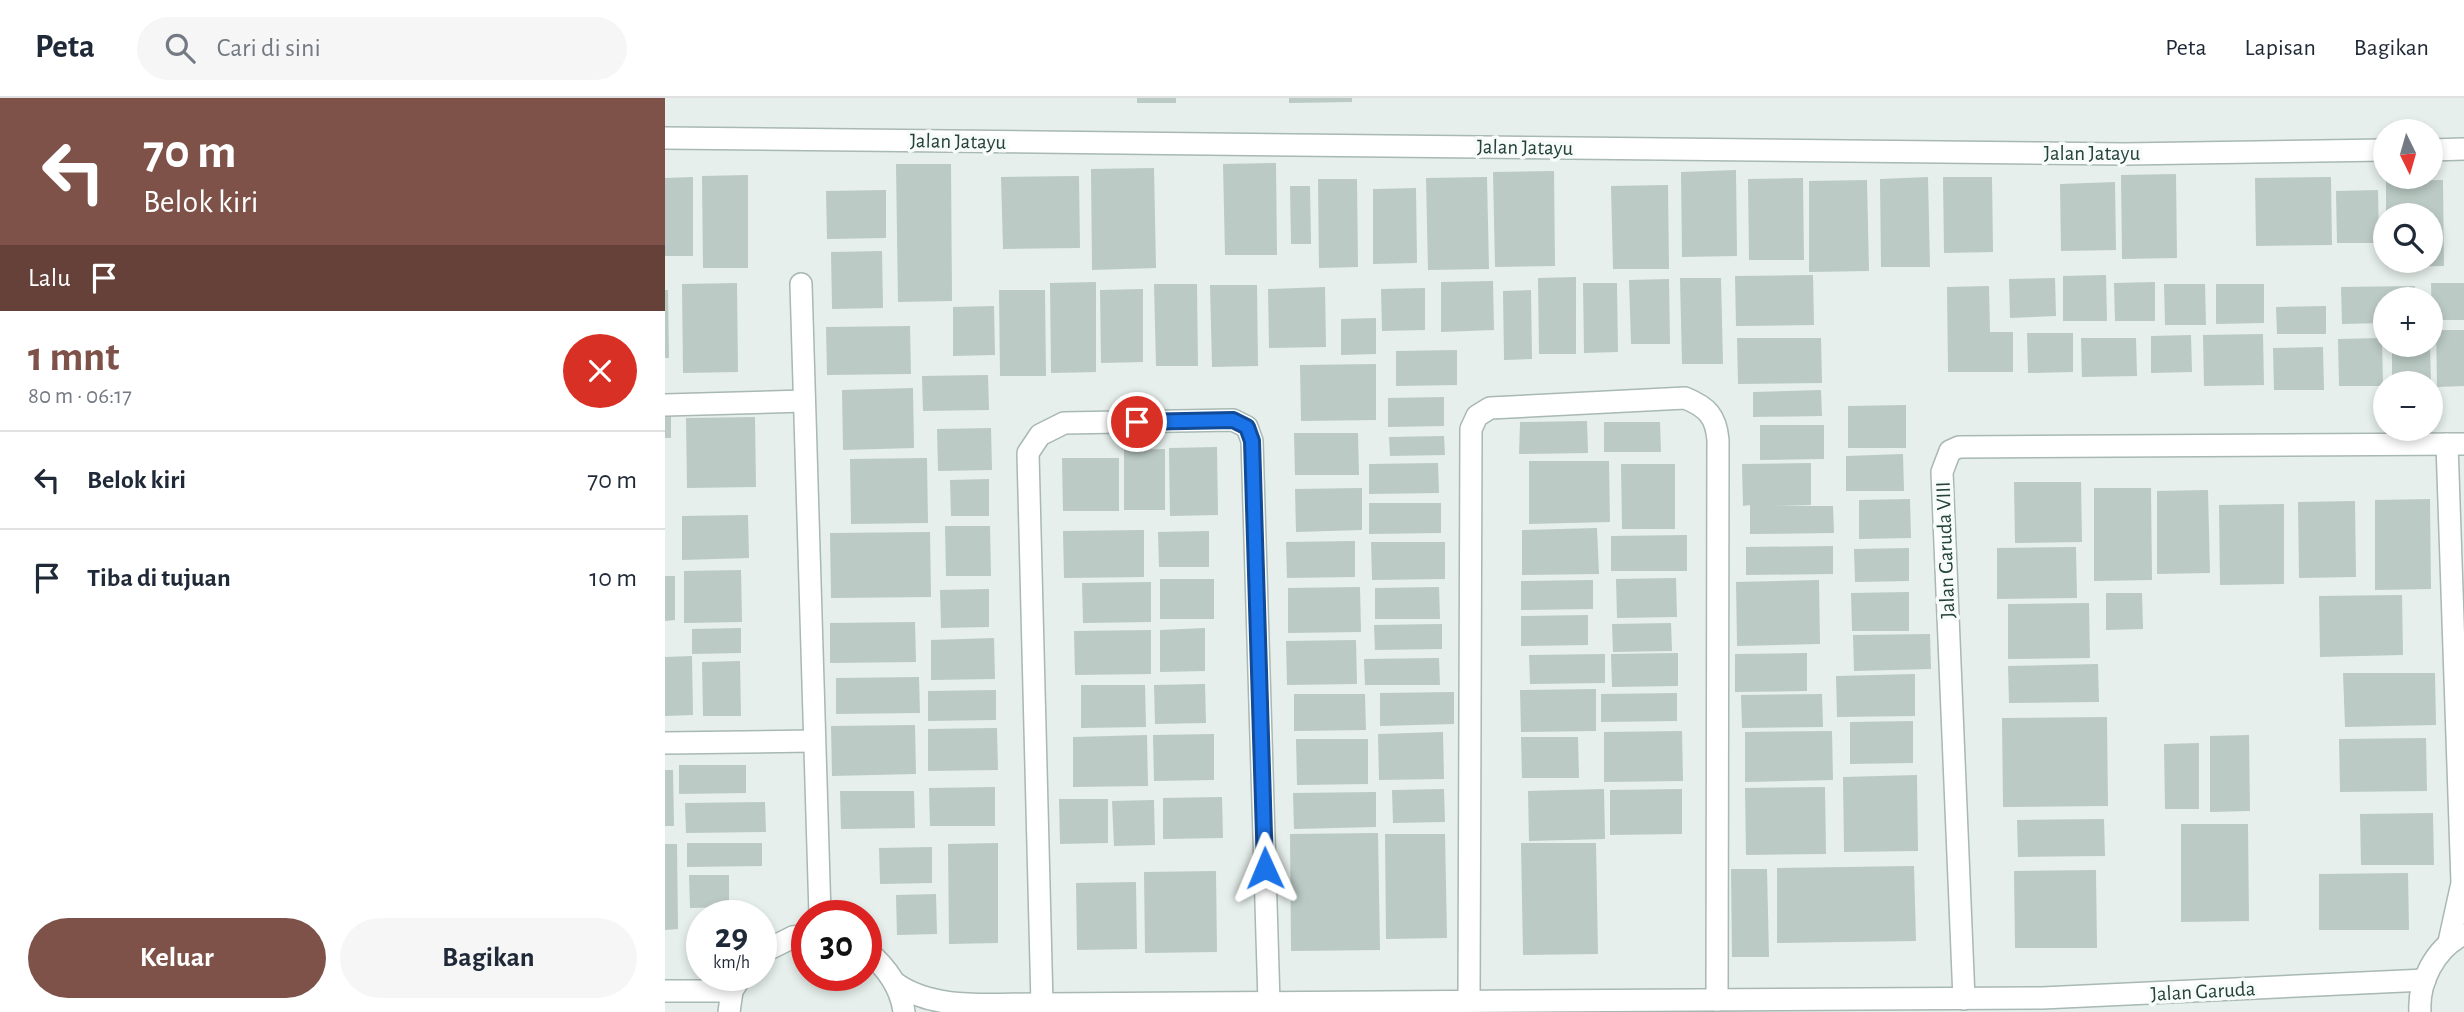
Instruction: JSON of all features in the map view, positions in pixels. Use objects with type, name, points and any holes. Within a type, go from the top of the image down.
[{"type":"street","name":"Jalan Jatayu","points":[[665,138],[2111,153],[2373,150]]},
{"type":"street","points":[[2443,150],[2464,149]]},
{"type":"street","points":[[801,284],[819,900]]},
{"type":"street","points":[[1469,1001],[1471,429],[1477,416],[1490,408],[1685,398],[1709,410],[1716,426],[1718,440],[1717,1000]]},
{"type":"street","points":[[665,405],[804,401]]},
{"type":"street","points":[[1042,1003],[1028,453],[1040,435],[1064,423],[1233,420],[1247,427],[1252,441],[1269,1002]]},
{"type":"street","points":[[2420,1012],[2424,980],[2434,960],[2457,938],[2462,883],[2456,444]]},
{"type":"street","name":"Jalan Garuda VIII","points":[[1965,999],[1942,472],[1950,451],[1959,447],[2456,444]]},
{"type":"street","points":[[665,743],[814,741]]},
{"type":"street","points":[[882,964],[895,983],[904,1012]]},
{"type":"street","name":"Jalan Garuda","points":[[895,983],[912,996],[931,1002],[1269,1002],[1360,1007],[1469,1001],[1717,1000],[1794,1006],[1965,999],[2042,1005],[2424,980]]},
{"type":"street","points":[[665,991],[734,993]]},
{"type":"building","points":[[1137,98],[1176,98],[1176,103],[1137,103]]},
{"type":"building","points":[[1289,98],[1352,98],[1352,102],[1289,103]]},
{"type":"building","points":[[1276,163],[1277,255],[1225,255],[1223,164]]},
{"type":"building","points":[[896,164],[951,164],[952,301],[898,302]]},
{"type":"building","points":[[1154,168],[1156,268],[1092,270],[1091,169]]},
{"type":"building","points":[[1736,170],[1737,256],[1682,257],[1681,172]]},
{"type":"building","points":[[1554,171],[1555,266],[1495,267],[1493,172]]},
{"type":"building","points":[[2176,174],[2177,258],[2122,259],[2121,175]]},
{"type":"building","points":[[748,175],[748,268],[703,268],[702,176]]},
{"type":"building","points":[[1079,176],[1080,248],[1003,249],[1001,177]]},
{"type":"building","points":[[693,177],[693,256],[665,256],[665,178]]},
{"type":"building","points":[[1487,177],[1489,269],[1428,270],[1426,178]]},
{"type":"building","points":[[1928,177],[1930,267],[1881,267],[1880,179]]},
{"type":"building","points":[[1943,177],[1992,177],[1993,252],[1944,253]]},
{"type":"building","points":[[2331,177],[2332,245],[2256,246],[2255,178]]},
{"type":"building","points":[[1803,178],[1804,260],[1749,260],[1748,179]]},
{"type":"building","points":[[1318,179],[1357,179],[1358,267],[1319,268]]},
{"type":"building","points":[[1867,180],[1869,271],[1809,272],[1809,181]]},
{"type":"building","points":[[2443,180],[2444,266],[2443,203],[2386,203],[2386,189],[2443,189]]},
{"type":"building","points":[[2115,182],[2116,250],[2061,251],[2060,184]]},
{"type":"building","points":[[1668,185],[1669,269],[1613,269],[1611,186]]},
{"type":"building","points":[[1290,186],[1310,186],[1311,244],[1291,244]]},
{"type":"building","points":[[1416,188],[1417,263],[1373,264],[1373,189]]},
{"type":"building","points":[[886,190],[886,238],[827,239],[826,191]]},
{"type":"building","points":[[2378,190],[2378,203],[2373,203],[2373,243],[2337,243],[2336,191]]},
{"type":"building","points":[[882,251],[883,308],[832,309],[831,252]]},
{"type":"building","points":[[1813,275],[1814,325],[1736,326],[1735,276]]},
{"type":"building","points":[[2106,275],[2107,321],[2063,321],[2063,276]]},
{"type":"building","points":[[1576,277],[1576,354],[1539,354],[1538,278]]},
{"type":"building","points":[[1680,278],[1721,278],[1723,364],[1682,364]]},
{"type":"building","points":[[2055,278],[2056,316],[2010,318],[2009,279]]},
{"type":"building","points":[[1669,279],[1670,344],[1631,344],[1629,280]]},
{"type":"building","points":[[1493,281],[1494,330],[1441,332],[1441,282]]},
{"type":"building","points":[[1096,282],[1096,372],[1051,373],[1050,283]]},
{"type":"building","points":[[2155,282],[2155,321],[2115,321],[2114,283]]},
{"type":"building","points":[[737,283],[738,372],[683,373],[682,284]]},
{"type":"building","points":[[1583,283],[1617,283],[1618,352],[1584,353]]},
{"type":"building","points":[[2431,283],[2464,283],[2464,320],[2443,320],[2443,287],[2431,287]]},
{"type":"building","points":[[1154,284],[1197,284],[1198,366],[1156,366]]},
{"type":"building","points":[[2164,284],[2205,284],[2206,325],[2165,325]]},
{"type":"building","points":[[2216,284],[2264,284],[2264,323],[2216,324]]},
{"type":"building","points":[[1210,285],[1257,285],[1258,366],[1212,367]]},
{"type":"building","points":[[1989,286],[1990,332],[2013,332],[2013,372],[1948,372],[1947,287]]},
{"type":"building","points":[[2415,286],[2373,287],[2373,323],[2342,324],[2341,287]]},
{"type":"building","points":[[1325,287],[1326,347],[1269,348],[1268,289]]},
{"type":"building","points":[[1425,288],[1425,330],[1382,331],[1381,289]]},
{"type":"building","points":[[1143,289],[1143,362],[1101,363],[1100,290]]},
{"type":"building","points":[[665,290],[668,290],[669,358],[665,358]]},
{"type":"building","points":[[999,290],[1045,290],[1046,376],[1000,376]]},
{"type":"building","points":[[1531,290],[1532,359],[1504,360],[1503,291]]},
{"type":"building","points":[[994,306],[995,355],[953,356],[953,307]]},
{"type":"building","points":[[2326,306],[2326,334],[2277,334],[2276,307]]},
{"type":"building","points":[[1376,318],[1376,354],[1341,355],[1341,319]]},
{"type":"building","points":[[910,326],[911,374],[827,375],[826,327]]},
{"type":"building","points":[[2443,330],[2464,330],[2464,386],[2443,387],[2443,371],[2437,371],[2436,357],[2443,357]]},
{"type":"building","points":[[2027,333],[2073,333],[2073,372],[2028,373]]},
{"type":"building","points":[[2263,334],[2264,385],[2204,386],[2203,335]]},
{"type":"building","points":[[2191,335],[2192,372],[2151,373],[2151,336]]},
{"type":"building","points":[[1737,338],[1821,338],[1822,383],[1738,384]]},
{"type":"building","points":[[2081,338],[2136,338],[2137,376],[2082,377]]},
{"type":"building","points":[[2373,338],[2373,357],[2382,357],[2383,371],[2373,371],[2373,386],[2339,386],[2338,339]]},
{"type":"building","points":[[2323,347],[2324,390],[2274,390],[2273,348]]},
{"type":"building","points":[[1457,350],[1457,385],[1396,386],[1396,351]]},
{"type":"building","points":[[2392,357],[2430,357],[2431,371],[2392,371]]},
{"type":"building","points":[[1376,364],[1376,420],[1301,421],[1300,365]]},
{"type":"building","points":[[988,375],[989,410],[923,411],[922,376]]},
{"type":"building","points":[[913,388],[914,448],[843,450],[842,390]]},
{"type":"building","points":[[1821,390],[1822,416],[1753,417],[1753,392]]},
{"type":"building","points":[[1444,397],[1444,426],[1388,427],[1388,398]]},
{"type":"building","points":[[1906,405],[1906,448],[1848,448],[1848,406]]},
{"type":"building","points":[[665,410],[671,410],[671,438],[665,438]]},
{"type":"building","points":[[755,417],[756,487],[687,488],[686,418]]},
{"type":"building","points":[[1587,421],[1588,453],[1519,454],[1520,422]]},
{"type":"building","points":[[1604,422],[1660,422],[1661,452],[1604,452]]},
{"type":"building","points":[[1760,425],[1824,425],[1824,459],[1760,460]]},
{"type":"building","points":[[991,428],[992,470],[938,471],[937,429]]},
{"type":"building","points":[[1294,433],[1358,433],[1359,475],[1295,475]]},
{"type":"building","points":[[1444,436],[1445,455],[1390,456],[1389,437]]},
{"type":"building","points":[[1217,447],[1218,515],[1170,516],[1169,448]]},
{"type":"building","points":[[1165,449],[1165,510],[1124,510],[1124,450]]},
{"type":"building","points":[[1903,454],[1904,491],[1846,491],[1846,456]]},
{"type":"building","points":[[927,458],[928,523],[851,524],[850,459]]},
{"type":"building","points":[[1062,458],[1119,458],[1119,511],[1063,511]]},
{"type":"building","points":[[1529,461],[1609,461],[1610,522],[1529,524]]},
{"type":"building","points":[[1438,463],[1439,493],[1369,494],[1369,464]]},
{"type":"building","points":[[1811,463],[1811,505],[1774,506],[1833,506],[1834,533],[1750,534],[1750,505],[1743,506],[1742,464]]},
{"type":"building","points":[[1621,464],[1675,464],[1675,529],[1622,529]]},
{"type":"building","points":[[989,479],[989,516],[951,516],[950,480]]},
{"type":"building","points":[[2014,482],[2081,482],[2082,542],[2015,543]]},
{"type":"building","points":[[1362,488],[1362,530],[1296,532],[1295,489]]},
{"type":"building","points":[[2094,488],[2151,488],[2152,580],[2094,581]]},
{"type":"building","points":[[2208,490],[2210,573],[2157,574],[2157,491]]},
{"type":"building","points":[[1910,499],[1911,538],[1859,539],[1859,500]]},
{"type":"building","points":[[2430,499],[2431,589],[2375,590],[2375,500]]},
{"type":"building","points":[[2355,501],[2356,577],[2299,578],[2298,502]]},
{"type":"building","points":[[1369,503],[1441,503],[1441,533],[1369,534]]},
{"type":"building","points":[[2284,504],[2284,584],[2220,585],[2219,505]]},
{"type":"building","points":[[748,515],[749,558],[682,560],[682,516]]},
{"type":"building","points":[[945,526],[990,526],[991,576],[946,576]]},
{"type":"building","points":[[1597,528],[1599,574],[1522,575],[1522,530]]},
{"type":"building","points":[[1144,530],[1144,577],[1064,578],[1063,531]]},
{"type":"building","points":[[1209,531],[1209,567],[1159,567],[1158,532]]},
{"type":"building","points":[[930,532],[931,597],[831,598],[830,533]]},
{"type":"building","points":[[1687,535],[1687,571],[1611,571],[1611,536]]},
{"type":"building","points":[[1355,541],[1355,577],[1287,578],[1286,542]]},
{"type":"building","points":[[1371,542],[1445,542],[1445,579],[1372,580]]},
{"type":"building","points":[[1833,546],[1833,574],[1746,575],[1746,547]]},
{"type":"building","points":[[2076,547],[2077,598],[1997,599],[1997,548]]},
{"type":"building","points":[[1909,548],[1909,581],[1855,582],[1854,549]]},
{"type":"building","points":[[741,570],[742,622],[684,623],[684,571]]},
{"type":"building","points":[[665,576],[675,576],[675,620],[665,621]]},
{"type":"building","points":[[1676,578],[1677,617],[1617,618],[1616,579]]},
{"type":"building","points":[[1160,579],[1214,579],[1214,619],[1160,619]]},
{"type":"building","points":[[1593,580],[1593,609],[1521,610],[1521,581]]},
{"type":"building","points":[[1819,580],[1820,644],[1737,646],[1736,582]]},
{"type":"building","points":[[1151,582],[1151,622],[1083,623],[1082,583]]},
{"type":"building","points":[[1360,587],[1361,632],[1288,633],[1288,588]]},
{"type":"building","points":[[1439,587],[1440,619],[1375,619],[1375,588]]},
{"type":"building","points":[[989,589],[989,627],[941,628],[940,590]]},
{"type":"building","points":[[1909,592],[1909,631],[1852,631],[1851,593]]},
{"type":"building","points":[[2106,593],[2142,593],[2143,629],[2106,630]]},
{"type":"building","points":[[2402,595],[2403,655],[2320,657],[2319,596]]},
{"type":"building","points":[[2089,603],[2090,658],[2008,659],[2008,604]]},
{"type":"building","points":[[1588,615],[1588,645],[1521,646],[1521,616]]},
{"type":"building","points":[[915,622],[916,662],[830,663],[830,623]]},
{"type":"building","points":[[1671,623],[1672,651],[1613,652],[1612,624]]},
{"type":"building","points":[[1442,624],[1442,649],[1375,650],[1374,625]]},
{"type":"building","points":[[741,628],[741,653],[692,654],[692,629]]},
{"type":"building","points":[[1205,628],[1205,671],[1160,672],[1160,630]]},
{"type":"building","points":[[1151,630],[1151,674],[1075,675],[1074,631]]},
{"type":"building","points":[[1930,634],[1931,669],[1854,671],[1853,635]]},
{"type":"building","points":[[994,638],[995,679],[931,680],[931,640]]},
{"type":"building","points":[[1356,640],[1357,684],[1287,685],[1286,641]]},
{"type":"building","points":[[1678,653],[1678,686],[1612,687],[1611,654]]},
{"type":"building","points":[[1807,653],[1807,691],[1735,692],[1735,654]]},
{"type":"building","points":[[1605,654],[1605,683],[1530,684],[1529,655]]},
{"type":"building","points":[[692,656],[693,715],[665,716],[665,657]]},
{"type":"building","points":[[1439,658],[1440,685],[1365,685],[1364,659]]},
{"type":"building","points":[[740,661],[741,716],[703,716],[702,662]]},
{"type":"building","points":[[2098,664],[2099,702],[2009,703],[2008,666]]},
{"type":"building","points":[[2343,673],[2435,673],[2436,725],[2345,727]]},
{"type":"building","points":[[1915,674],[1915,716],[1837,717],[1836,676]]},
{"type":"building","points":[[919,677],[920,713],[836,714],[836,678]]},
{"type":"building","points":[[1205,684],[1206,723],[1155,724],[1154,685]]},
{"type":"building","points":[[1081,685],[1145,685],[1146,727],[1081,728]]},
{"type":"building","points":[[1596,689],[1596,731],[1521,732],[1520,690]]},
{"type":"building","points":[[996,690],[996,720],[928,721],[928,691]]},
{"type":"building","points":[[1454,692],[1454,724],[1380,726],[1380,693]]},
{"type":"building","points":[[1677,693],[1677,721],[1601,722],[1601,694]]},
{"type":"building","points":[[1294,694],[1365,694],[1366,730],[1294,731]]},
{"type":"building","points":[[1822,694],[1823,727],[1742,728],[1741,695]]},
{"type":"building","points":[[2107,717],[2108,806],[2003,807],[2002,718]]},
{"type":"building","points":[[1913,721],[1913,763],[1850,764],[1850,722]]},
{"type":"building","points":[[915,725],[916,774],[832,776],[831,726]]},
{"type":"building","points":[[997,728],[998,770],[928,771],[928,729]]},
{"type":"building","points":[[1682,731],[1683,781],[1604,782],[1604,732]]},
{"type":"building","points":[[1832,731],[1833,780],[1745,782],[1745,732]]},
{"type":"building","points":[[1443,732],[1444,779],[1379,780],[1378,734]]},
{"type":"building","points":[[1214,734],[1214,780],[1154,781],[1153,735]]},
{"type":"building","points":[[1147,735],[1148,786],[1073,787],[1073,737]]},
{"type":"building","points":[[2249,735],[2250,811],[2210,812],[2210,736]]},
{"type":"building","points":[[1521,737],[1578,737],[1579,778],[1522,778]]},
{"type":"building","points":[[2426,738],[2427,791],[2340,792],[2339,739]]},
{"type":"building","points":[[1296,739],[1368,739],[1368,784],[1297,785]]},
{"type":"building","points":[[2199,743],[2199,809],[2165,809],[2164,744]]},
{"type":"building","points":[[679,765],[746,765],[746,793],[679,794]]},
{"type":"building","points":[[665,770],[673,770],[674,826],[665,826]]},
{"type":"building","points":[[1917,775],[1918,851],[1844,852],[1843,777]]},
{"type":"building","points":[[995,787],[995,826],[930,826],[929,788]]},
{"type":"building","points":[[1825,787],[1826,854],[1746,855],[1745,788]]},
{"type":"building","points":[[1444,789],[1445,822],[1393,823],[1392,790]]},
{"type":"building","points":[[1604,789],[1605,839],[1529,841],[1528,791]]},
{"type":"building","points":[[1682,789],[1682,834],[1610,835],[1610,790]]},
{"type":"building","points":[[840,791],[914,791],[915,828],[841,829]]},
{"type":"building","points":[[1376,792],[1376,827],[1294,829],[1293,793]]},
{"type":"building","points":[[1222,797],[1223,838],[1163,839],[1163,798]]},
{"type":"building","points":[[1059,799],[1108,799],[1108,843],[1060,844]]},
{"type":"building","points":[[1154,800],[1155,845],[1114,846],[1112,801]]},
{"type":"building","points":[[765,802],[766,832],[686,833],[685,803]]},
{"type":"building","points":[[2433,813],[2434,865],[2361,865],[2360,814]]},
{"type":"building","points":[[2104,819],[2105,856],[2018,857],[2017,820]]},
{"type":"building","points":[[2181,824],[2248,824],[2249,921],[2181,922]]},
{"type":"building","points":[[1378,833],[1380,950],[1291,951],[1290,834]]},
{"type":"building","points":[[1385,834],[1445,834],[1447,938],[1386,939]]},
{"type":"building","points":[[687,843],[762,843],[762,866],[687,867]]},
{"type":"building","points":[[998,843],[998,943],[949,944],[948,844]]},
{"type":"building","points":[[1521,843],[1596,843],[1598,954],[1523,955]]},
{"type":"building","points":[[665,844],[677,844],[678,929],[665,930]]},
{"type":"building","points":[[932,847],[932,883],[880,884],[879,848]]},
{"type":"building","points":[[1914,866],[1916,941],[1777,943],[1777,868]]},
{"type":"building","points":[[1731,869],[1767,869],[1769,957],[1732,957]]},
{"type":"building","points":[[2096,870],[2097,948],[2015,948],[2014,871]]},
{"type":"building","points":[[1216,871],[1217,952],[1145,953],[1144,872]]},
{"type":"building","points":[[2408,873],[2409,930],[2319,930],[2319,874]]},
{"type":"building","points":[[689,875],[729,875],[729,900],[690,900]]},
{"type":"building","points":[[1136,882],[1137,949],[1077,950],[1076,883]]},
{"type":"building","points":[[936,894],[937,934],[897,935],[896,895]]},
{"type":"route","points":[[1137,422],[1233,420],[1247,427],[1252,441],[1265,868]]}]
